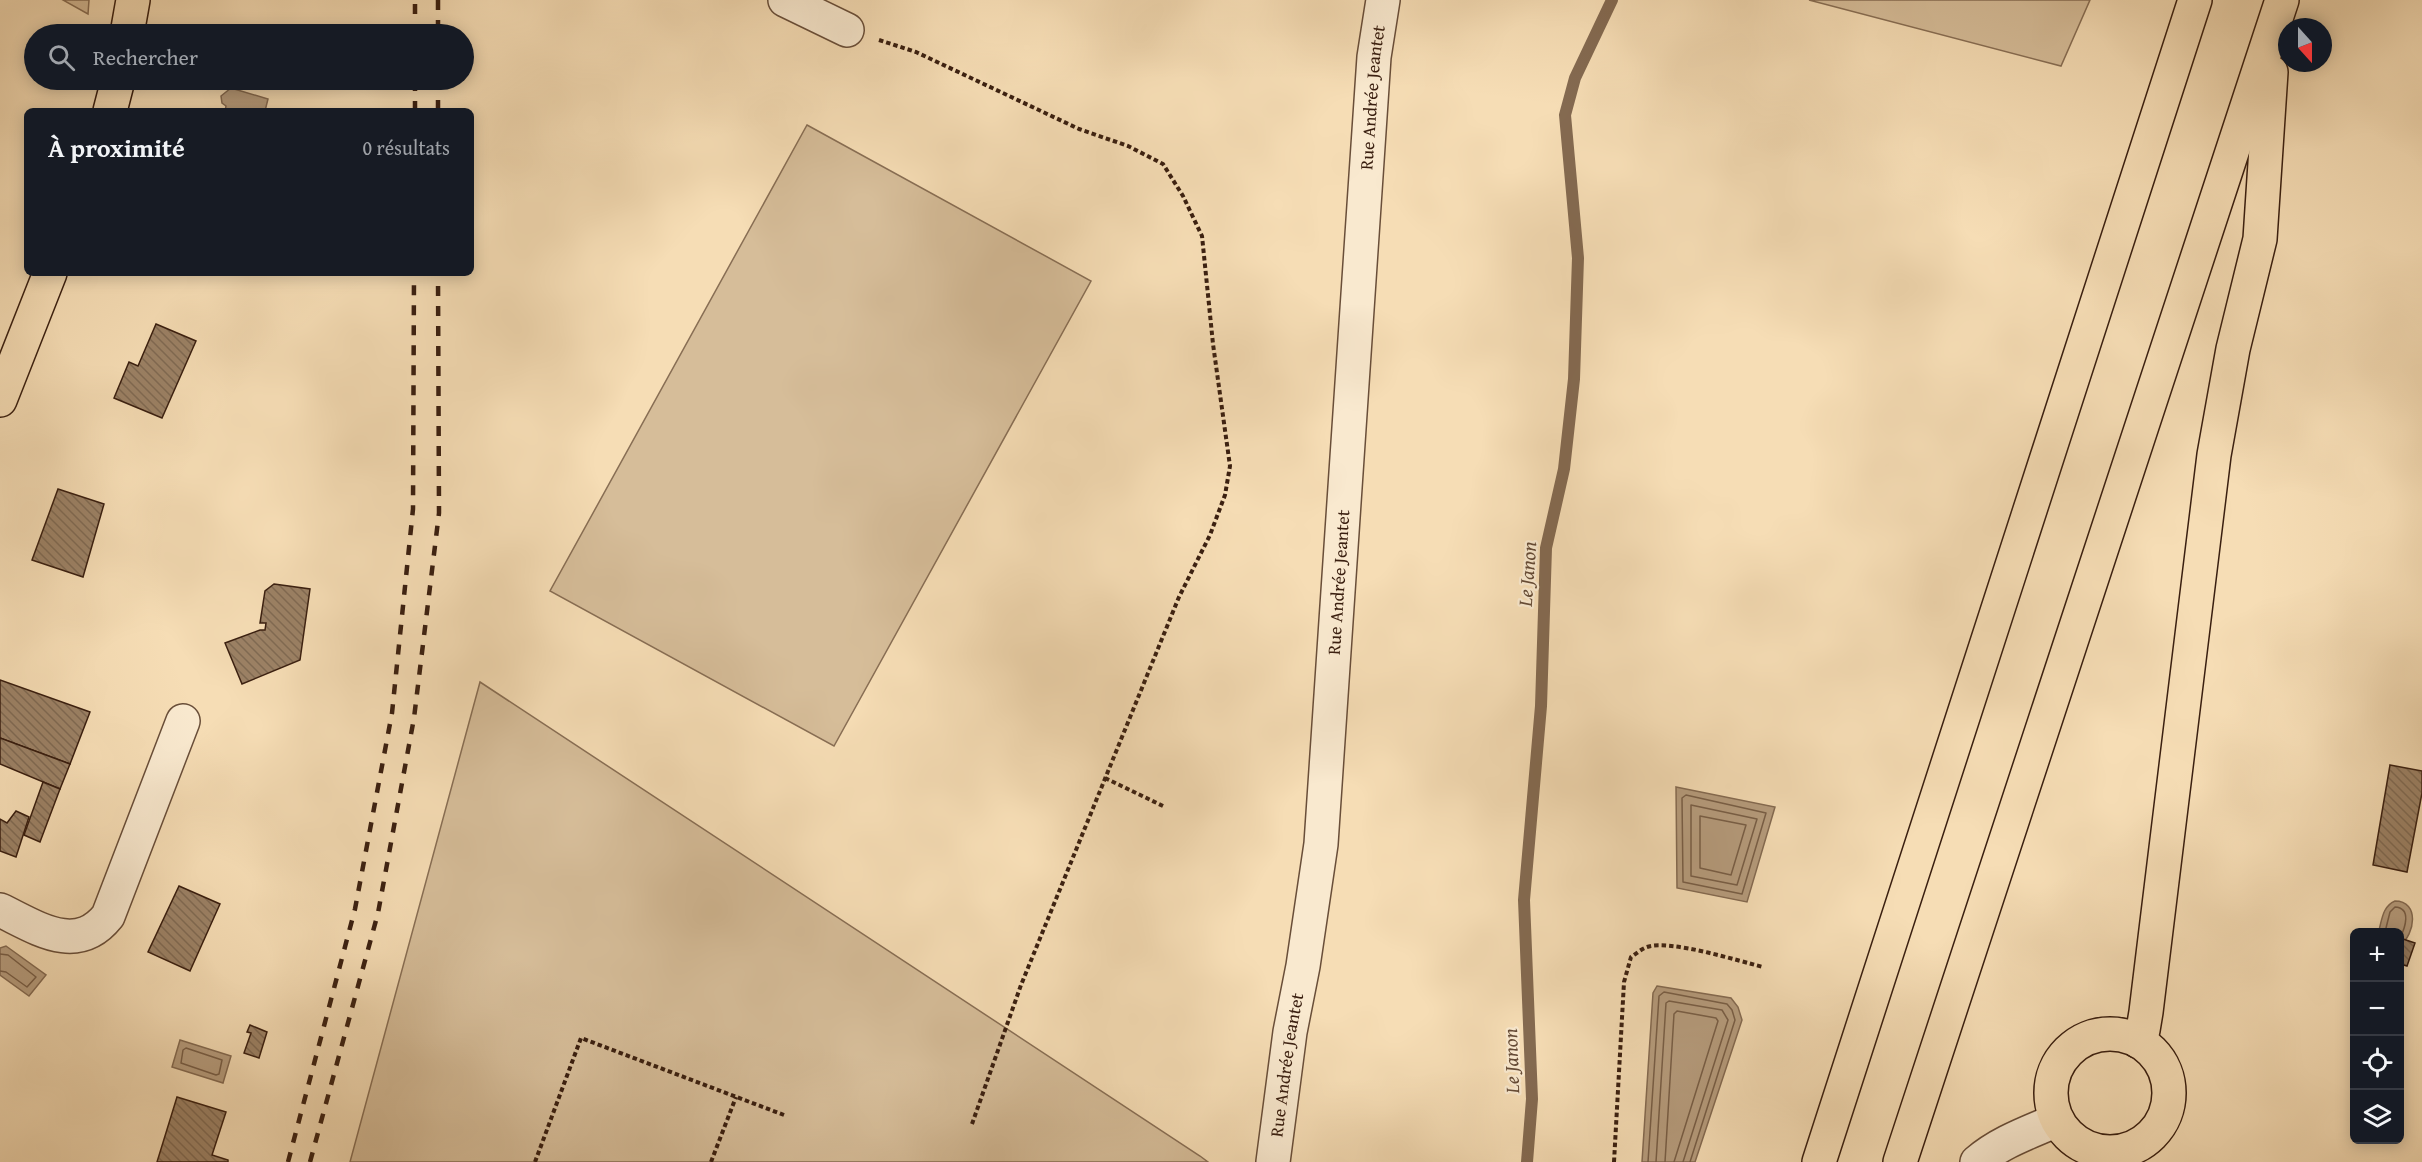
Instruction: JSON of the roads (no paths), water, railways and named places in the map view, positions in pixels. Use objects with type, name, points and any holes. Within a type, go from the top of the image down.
[{"type":"main road","points":[[129,24],[133,0]]},
{"type":"main road","points":[[1819,1162],[2195,0]]},
{"type":"main road","points":[[2138,1041],[2143,1030],[2146,1012],[2214,455],[2233,349],[2260,239],[2278,12]]},
{"type":"main road","points":[[1900,1162],[2278,12]]},
{"type":"main road","points":[[111,108],[115,90]]},
{"type":"main road","points":[[0,400],[49,276]]},
{"type":"main road","points":[[2120,1034],[2138,1041],[2151,1051],[2161,1064],[2167,1079],[2169,1096],[2166,1112],[2158,1127],[2134,1155],[2102,1151],[2088,1155],[2057,1120],[2052,1103],[2052,1084],[2057,1066],[2068,1051],[2084,1040],[2101,1035],[2120,1034]]},
{"type":"street","points":[[785,0],[847,30]]},
{"type":"street","name":"Rue Andrée Jeantet","points":[[1273,1162],[1290,1032],[1303,966],[1321,844],[1374,57],[1383,0]]},
{"type":"street","points":[[0,910],[48,933],[66,938],[86,934],[99,928],[108,916],[183,721]]},
{"type":"street","points":[[1977,1162],[2008,1142],[2057,1120]]},
{"type":"water","points":[[228,90],[238,90],[268,99],[266,108],[226,108],[221,96]]},
{"type":"water","points":[[1676,787],[1775,807],[1747,902],[1677,888]]},
{"type":"water","points":[[2403,902],[2412,912],[2412,927],[2404,941],[2404,928],[2380,928],[2385,909],[2391,903]]},
{"type":"water","points":[[6,946],[46,975],[29,996],[0,975],[0,948]]},
{"type":"water","points":[[1657,986],[1731,998],[1738,1007],[1742,1020],[1695,1162],[1642,1162],[1653,993]]},
{"type":"water","points":[[180,1040],[231,1056],[223,1083],[172,1067]]},
{"type":"waterway","name":"Le Janon","points":[[1527,1162],[1532,1099],[1524,900],[1541,706],[1546,548],[1564,469],[1574,379],[1578,258],[1565,115],[1575,78],[1612,0]]},
{"type":"railway","points":[[415,0],[415,24]]},
{"type":"railway","points":[[438,0],[438,24]]},
{"type":"railway","points":[[415,90],[415,108]]},
{"type":"railway","points":[[438,90],[438,108]]},
{"type":"railway","points":[[288,1162],[355,909],[392,713],[413,509],[414,276]]},
{"type":"railway","points":[[310,1162],[378,913],[414,718],[439,513],[438,276]]}]
